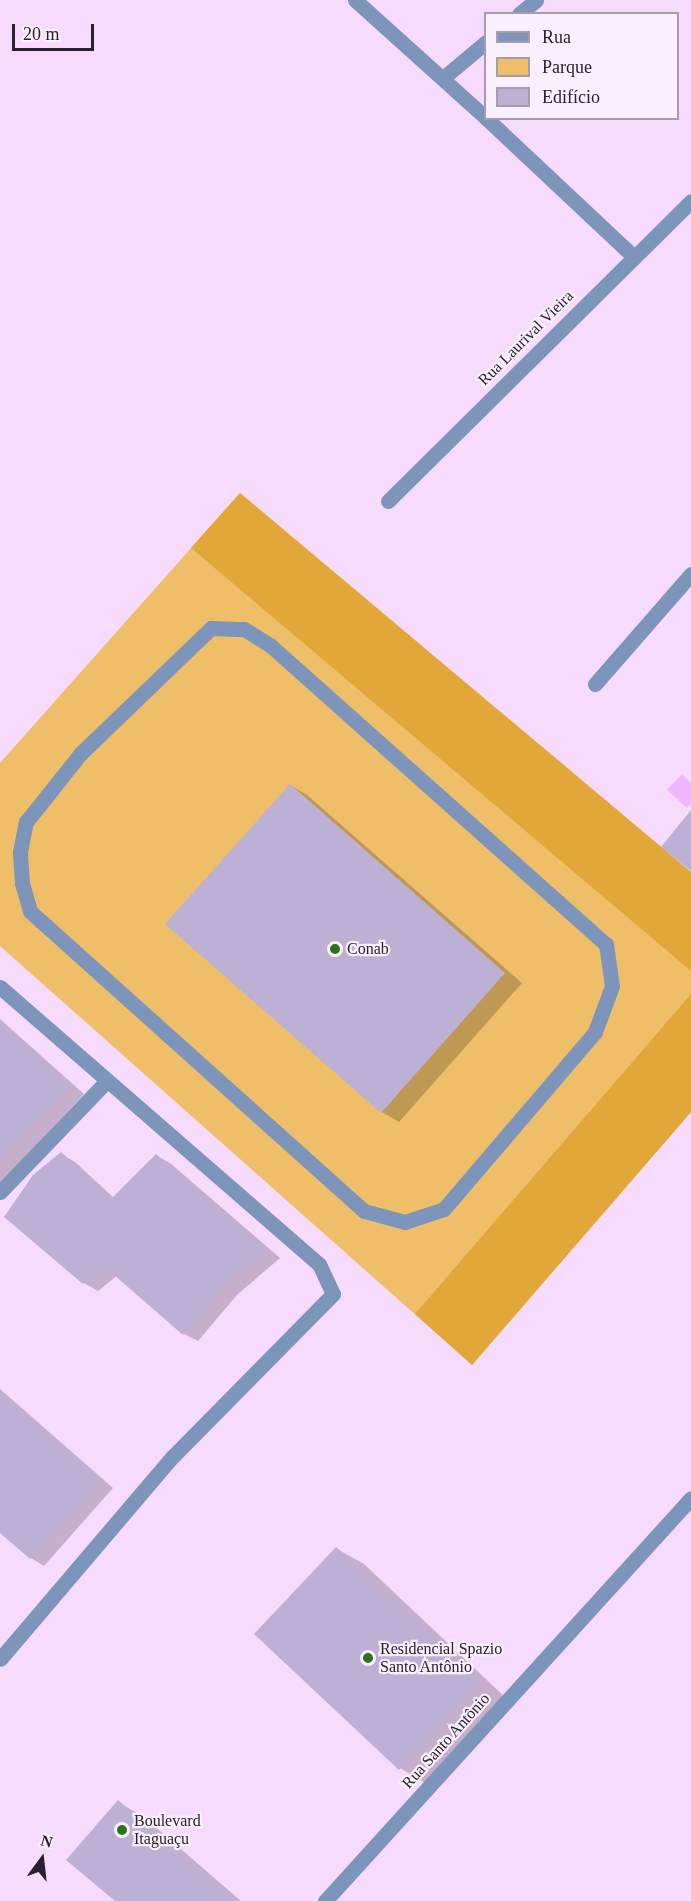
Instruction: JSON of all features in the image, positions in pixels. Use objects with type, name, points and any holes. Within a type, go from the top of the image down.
[{"type":"street","points":[[355,0],[484,116]]},
{"type":"street","points":[[521,12],[536,0]]},
{"type":"street","points":[[442,78],[484,44]]},
{"type":"street","points":[[488,120],[633,256]]},
{"type":"street","name":"Rua Laurival Vieira","points":[[388,501],[691,201]]},
{"type":"street","points":[[595,684],[691,574]]},
{"type":"street","points":[[211,628],[244,629],[271,646],[606,944],[612,986],[595,1032],[444,1209],[405,1222],[364,1211],[30,910],[22,883],[20,852],[26,822],[80,754],[211,628]]},
{"type":"street","points":[[0,987],[319,1264],[333,1294],[172,1457],[0,1659]]},
{"type":"street","points":[[0,1192],[107,1081]]},
{"type":"street","name":"Rua Santo Antônio","points":[[325,1901],[691,1498]]},
{"type":"green space","points":[[240,493],[691,872],[691,1112],[472,1365],[0,946],[0,763]]},
{"type":"shaded area","points":[[240,493],[691,872],[691,971],[191,548]]},
{"type":"shaded area","points":[[682,774],[691,783],[691,803],[687,808],[667,790]]},
{"type":"shaded area","points":[[691,994],[691,1112],[472,1365],[415,1314]]},
{"type":"building","name":"Conab","points":[[290,784],[505,973],[381,1113],[165,924]]},
{"type":"building","points":[[691,810],[691,871],[661,847]]},
{"type":"building","points":[[0,1022],[72,1086],[0,1161]]},
{"type":"building","points":[[61,1152],[112,1198],[156,1154],[268,1250],[223,1287],[183,1335],[105,1267],[83,1284],[4,1217],[33,1175]]},
{"type":"building","points":[[0,1391],[101,1480],[30,1559],[0,1533]]},
{"type":"building","name":"Residencial Spazio Santo Antônio","points":[[336,1547],[481,1682],[399,1770],[254,1634]]},
{"type":"building","name":"Boulevard Itaguaçu","points":[[118,1800],[234,1901],[115,1901],[66,1860]]},
{"type":"place","name":"Conab","points":[[335,949]]},
{"type":"place","name":"Residencial Spazio Santo Antônio","points":[[368,1658]]},
{"type":"place","name":"Boulevard Itaguaçu","points":[[122,1830]]}]
